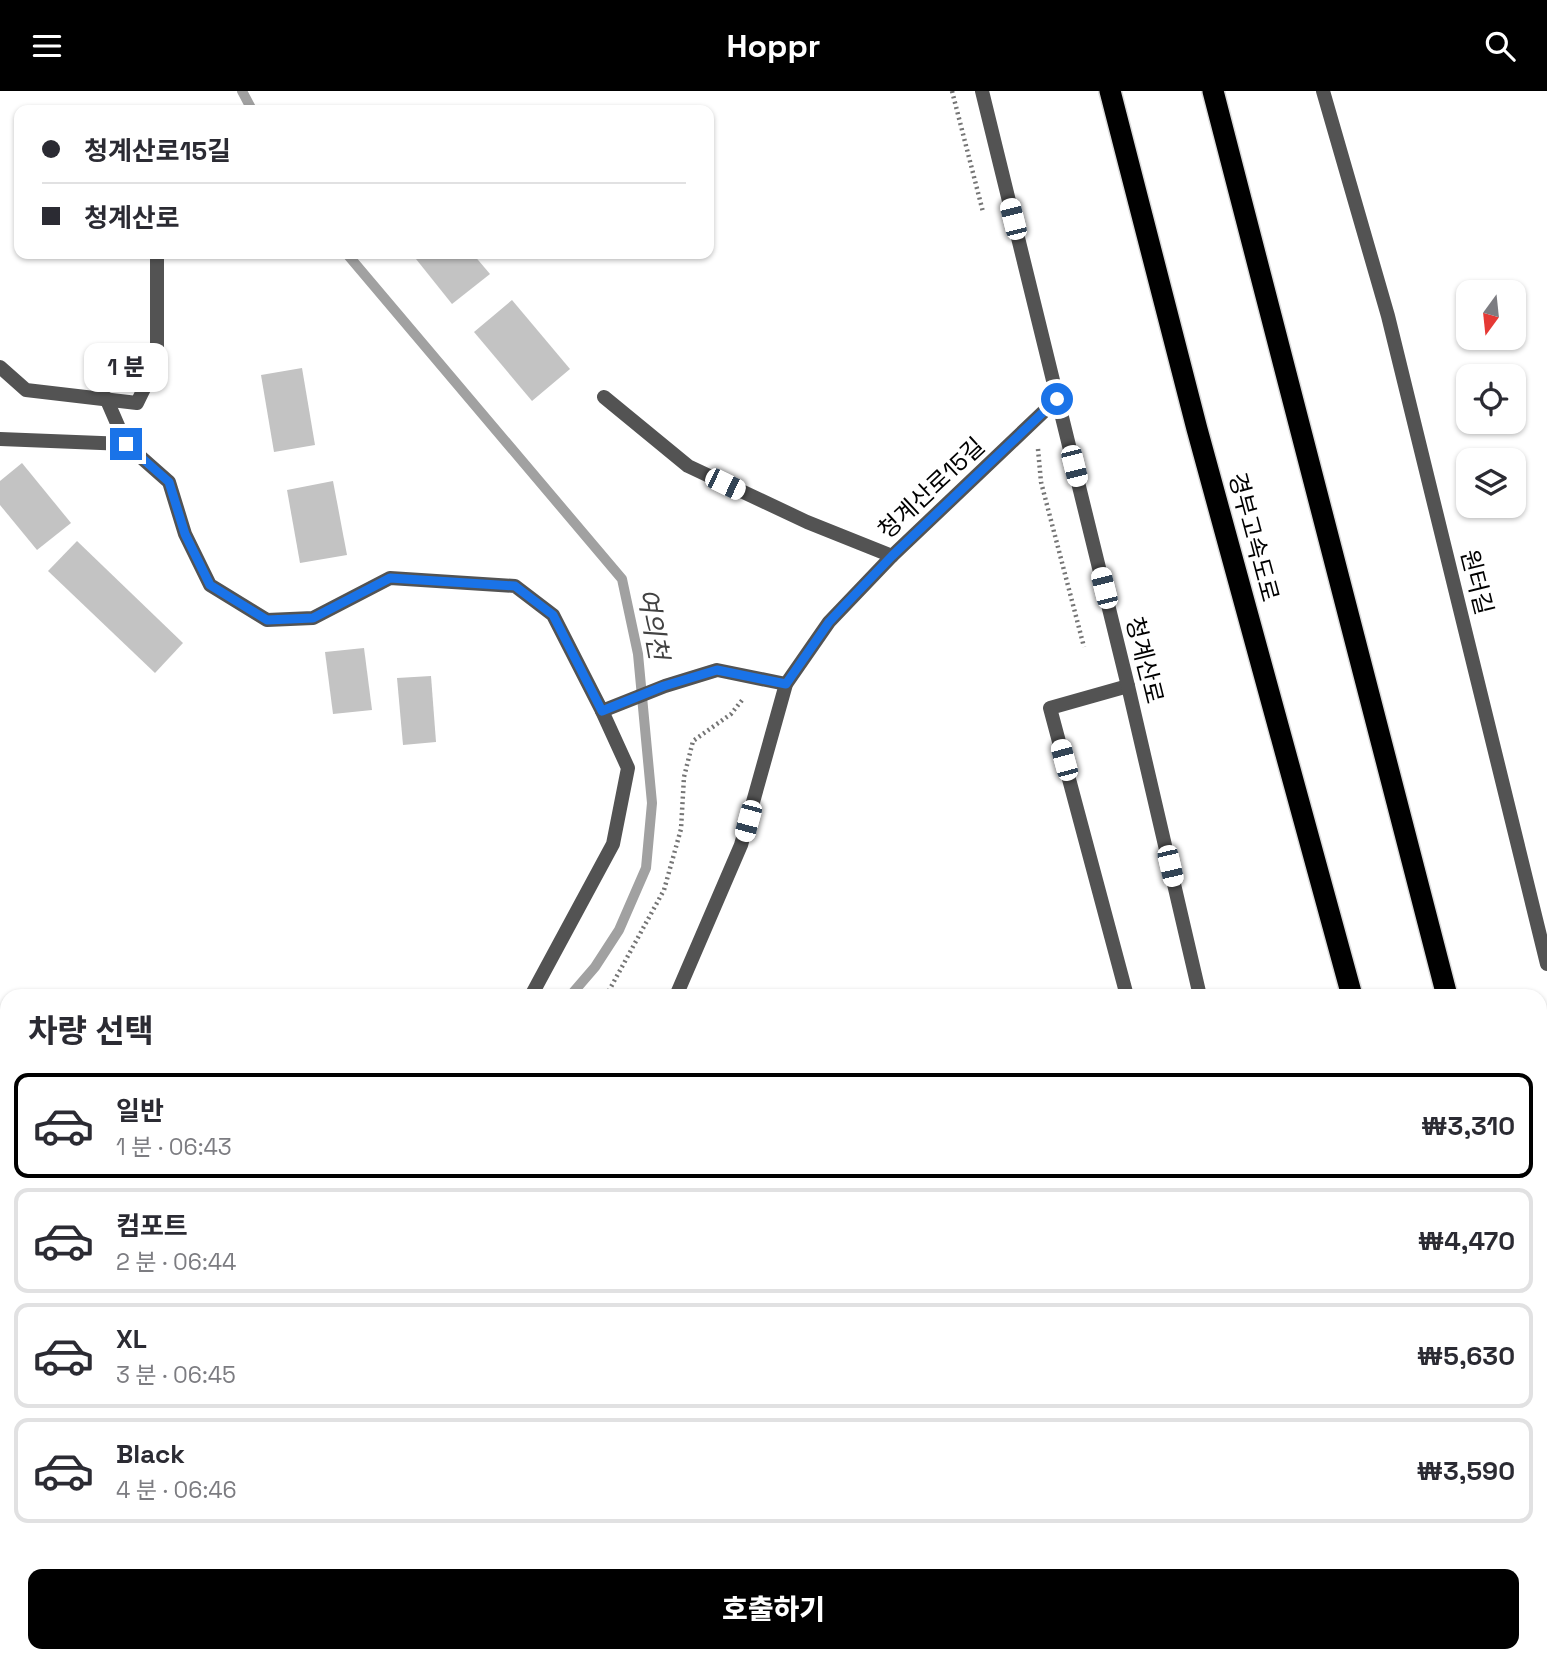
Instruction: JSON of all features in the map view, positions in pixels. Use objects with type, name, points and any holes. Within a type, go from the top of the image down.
[{"type":"highway","name":"경부고속도로","points":[[1110,91],[1197,429],[1350,989]]},
{"type":"highway","points":[[1213,91],[1445,989]]},
{"type":"street","name":"청계산로","points":[[982,91],[1128,685],[1198,989]]},
{"type":"street","name":"원터길","points":[[1324,91],[1388,316],[1547,964]]},
{"type":"street","points":[[0,367],[26,390],[137,403],[157,362],[157,259]]},
{"type":"street","points":[[604,397],[688,466],[807,522],[892,556]]},
{"type":"street","points":[[106,398],[126,444],[169,482],[185,534],[210,585],[267,620],[313,618],[390,578],[515,586],[553,615],[628,768],[614,844],[535,989]]},
{"type":"street","name":"청계산로15길","points":[[679,989],[741,845],[786,684],[829,622],[892,556],[1057,399]]},
{"type":"street","points":[[0,439],[126,444]]},
{"type":"street","points":[[602,711],[664,686],[717,670],[786,684]]},
{"type":"street","points":[[1125,989],[1050,708],[1128,685]]},
{"type":"path","points":[[1036,420],[1041,482],[1084,647]]},
{"type":"path","points":[[610,989],[664,890],[681,829],[684,777],[693,741],[737,706]]},
{"type":"building","points":[[416,259],[477,259],[490,274],[452,304]]},
{"type":"building","points":[[512,300],[570,369],[532,401],[474,332]]},
{"type":"building","points":[[302,368],[315,445],[274,452],[261,375]]},
{"type":"building","points":[[22,463],[71,523],[37,550],[0,505],[0,481]]},
{"type":"building","points":[[333,481],[347,555],[300,563],[287,490]]},
{"type":"building","points":[[77,541],[183,643],[155,673],[48,571]]},
{"type":"building","points":[[364,648],[372,710],[333,714],[325,652]]},
{"type":"building","points":[[431,676],[436,742],[403,745],[397,678]]},
{"type":"waterway","name":"여의천","points":[[242,91],[249,105]]},
{"type":"waterway","name":"여의천","points":[[351,259],[622,579],[638,654],[652,803],[646,868],[619,930],[595,967],[576,989]]},
{"type":"route","points":[[126,444],[169,482],[185,534],[210,585],[267,620],[313,618],[390,578],[515,586],[553,615],[602,711],[664,686],[717,670],[786,684],[829,622],[845,605],[892,556],[1057,399]]}]
